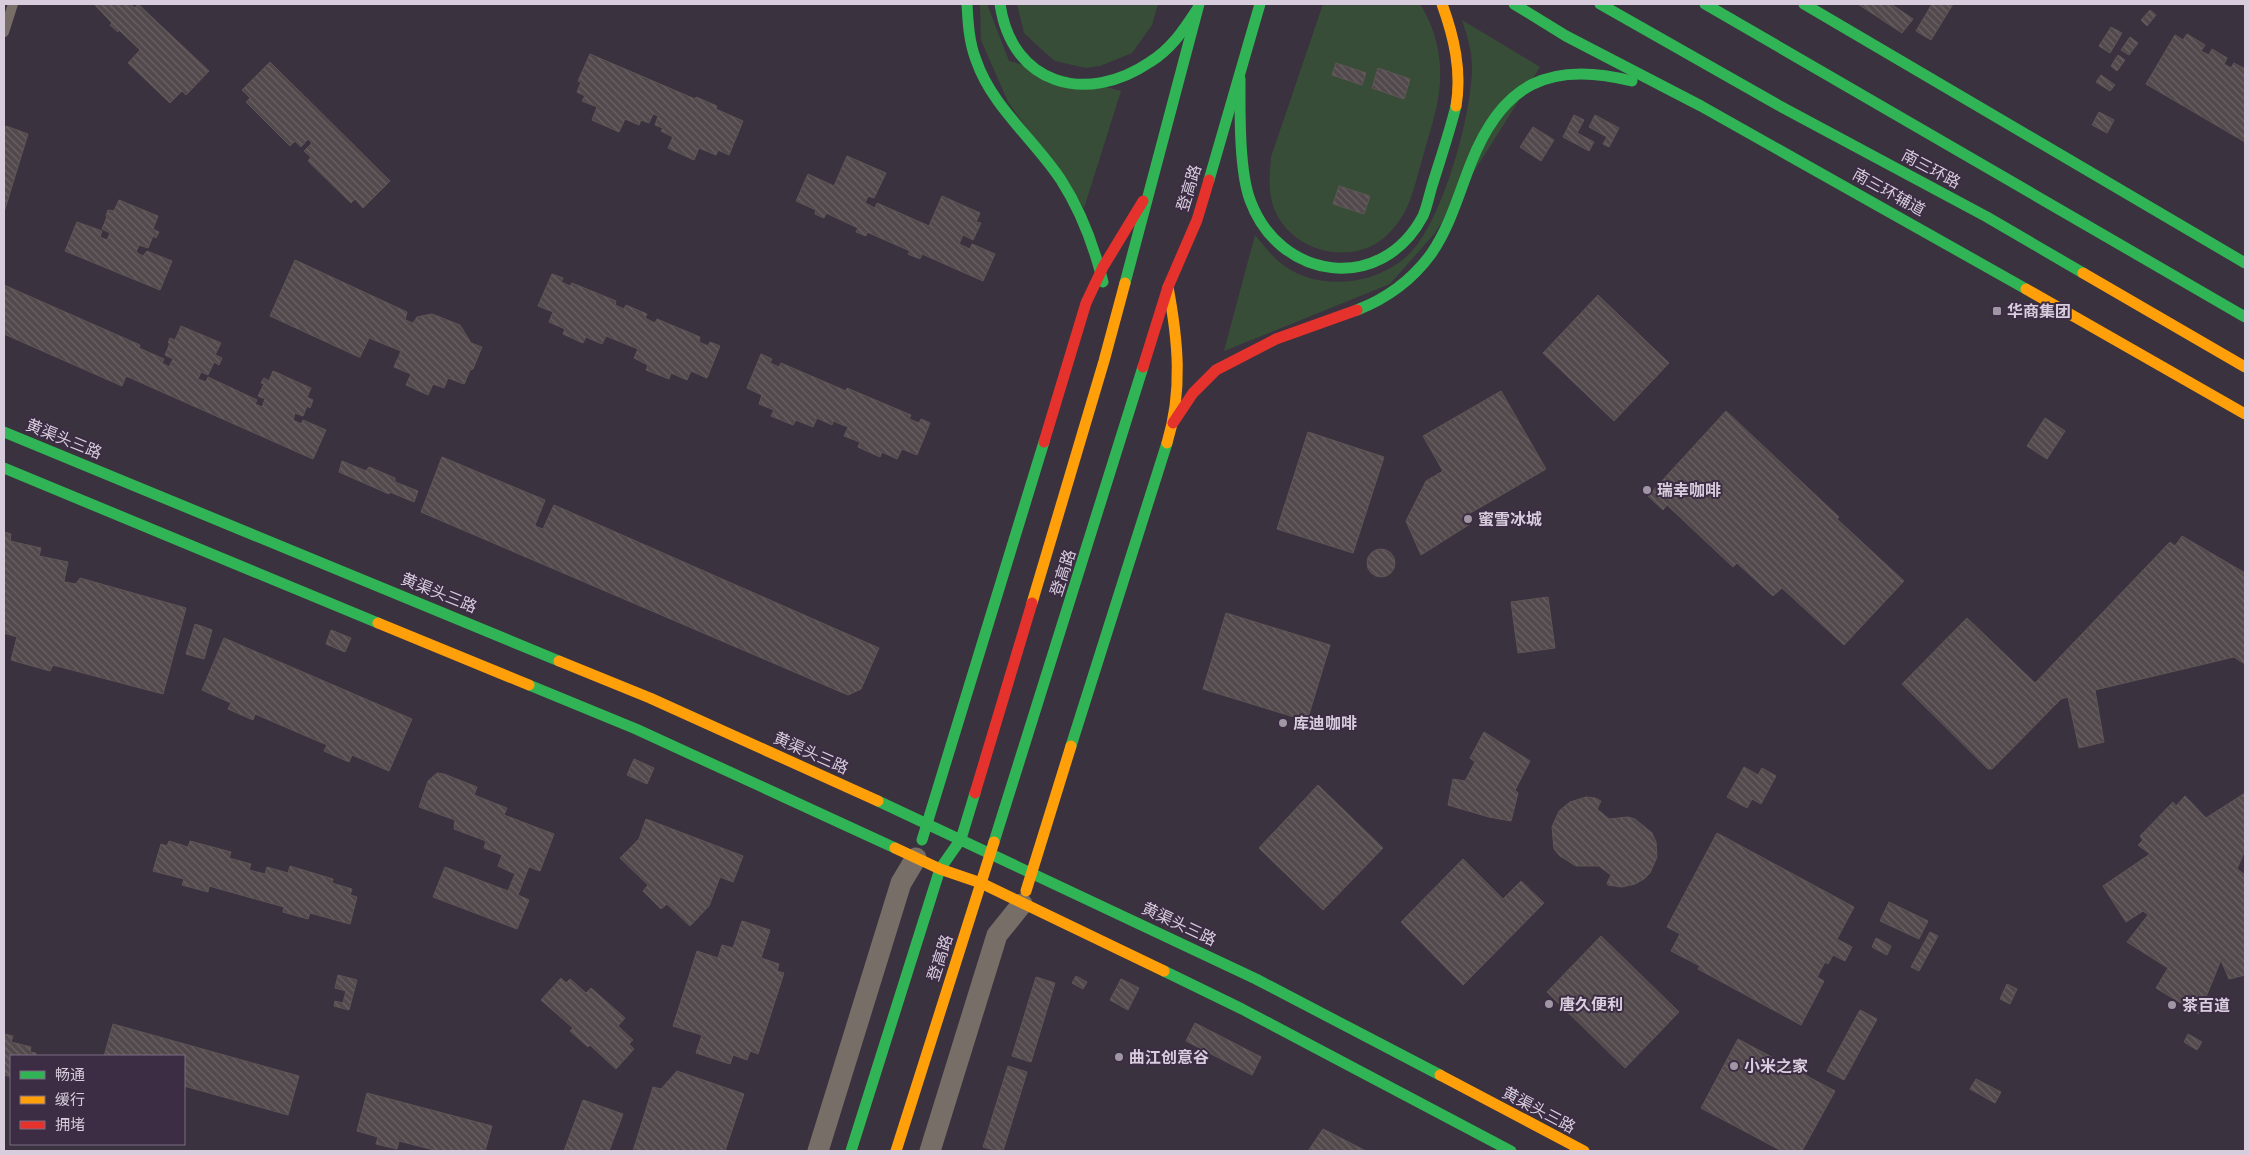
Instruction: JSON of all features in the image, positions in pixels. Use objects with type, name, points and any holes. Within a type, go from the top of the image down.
[{"type":"main road","points":[[967,4],[967,20],[972,50],[981,76],[994,97],[1061,179],[1086,228],[1100,272],[1104,292]]},
{"type":"main road","points":[[1000,4],[1006,32],[1012,45],[1024,60],[1054,81],[1086,86],[1114,81],[1148,64],[1182,33],[1198,5]]},
{"type":"main road","name":"登高路","points":[[896,1151],[1168,287],[1196,220],[1260,4]]},
{"type":"main road","points":[[1239,72],[1242,163],[1246,189],[1253,208],[1267,230],[1283,249],[1303,261],[1325,270],[1346,270],[1367,266],[1385,256],[1414,231],[1423,214],[1456,104],[1457,71],[1454,43],[1442,4]]},
{"type":"main road","name":"南三环辅道","points":[[1514,4],[1543,24],[1687,98],[2080,318],[2245,414]]},
{"type":"main road","name":"南三环路","points":[[1600,4],[1778,105],[1987,217],[2245,367]]},
{"type":"main road","name":"南三环路","points":[[1705,4],[2245,317]]},
{"type":"main road","points":[[1804,4],[2245,263]]},
{"type":"main road","name":"登高路","points":[[851,1151],[940,870],[960,839],[1104,361],[1198,5]]},
{"type":"main road","points":[[1173,423],[1191,394],[1208,376],[1248,351],[1272,338],[1375,304],[1412,277],[1431,255],[1445,233],[1486,126],[1499,108],[1518,91],[1540,79],[1593,72],[1687,98]]},
{"type":"main road","points":[[916,858],[1086,303],[1100,272],[1149,190]]},
{"type":"main road","points":[[1022,904],[1173,423],[1178,392],[1177,335],[1168,287]]},
{"type":"main road","points":[[1104,361],[1106,310]]},
{"type":"main road","name":"黄渠头三路","points":[[4,432],[650,698],[991,853],[1256,979],[1584,1151]]},
{"type":"main road","points":[[4,468],[636,729],[940,870],[981,883],[1242,1009],[1512,1151]]},
{"type":"street","points":[[818,1151],[901,883],[916,858]]},
{"type":"street","points":[[930,1151],[997,935],[1022,904]]},
{"type":"lane","points":[[4,32],[13,4]]},
{"type":"green space","points":[[980,4],[987,4],[1009,61],[1121,91],[1084,208],[1008,102],[981,40]]},
{"type":"green space","points":[[1017,4],[1158,4],[1152,25],[1132,53],[1100,66],[1086,68],[1055,61],[1041,49],[1024,33]]},
{"type":"green space","points":[[1323,4],[1420,4],[1434,34],[1439,59],[1440,80],[1437,103],[1408,205],[1400,220],[1385,237],[1370,247],[1353,252],[1319,249],[1303,242],[1290,232],[1279,218],[1272,202],[1270,191],[1271,157]]},
{"type":"green space","points":[[1462,20],[1540,67],[1435,233],[1390,284],[1224,351],[1255,235],[1277,260],[1291,270],[1307,277],[1324,281],[1342,282],[1376,275],[1392,267],[1406,257],[1419,242],[1432,221],[1443,196],[1461,140],[1467,112],[1471,87],[1472,61]]},
{"type":"building","points":[[94,4],[130,4],[135,8],[138,4],[209,71],[186,95],[182,91],[170,103],[128,63],[140,50],[119,30],[118,32],[110,25],[112,23]]},
{"type":"building","points":[[1858,4],[1891,4],[1913,19],[1902,33]]},
{"type":"building","points":[[1932,4],[1953,4],[1931,40],[1916,31]]},
{"type":"building","points":[[2150,10],[2156,15],[2147,26],[2141,20]]},
{"type":"building","points":[[2111,27],[2122,33],[2110,53],[2099,46]]},
{"type":"building","points":[[2187,34],[2205,45],[2201,51],[2209,55],[2212,49],[2227,58],[2224,64],[2231,68],[2234,63],[2245,69],[2245,142],[2146,84],[2175,35],[2183,40]]},
{"type":"building","points":[[2130,37],[2138,43],[2129,55],[2121,50]]},
{"type":"building","points":[[590,54],[695,99],[696,97],[717,106],[716,109],[743,121],[729,155],[718,150],[716,155],[699,148],[694,160],[668,148],[673,137],[661,131],[663,128],[655,125],[658,116],[653,114],[649,123],[641,120],[639,125],[625,119],[619,132],[592,120],[597,107],[582,101],[585,96],[577,92],[581,82],[578,81]]},
{"type":"building","points":[[2118,55],[2125,60],[2117,71],[2111,66]]},
{"type":"building","points":[[270,62],[390,181],[363,208],[355,199],[351,203],[308,161],[311,157],[304,151],[312,143],[308,139],[301,147],[295,141],[290,146],[246,102],[250,98],[242,90]]},
{"type":"building","points":[[1336,63],[1366,73],[1362,85],[1332,75]]},
{"type":"building","points":[[1378,68],[1410,79],[1404,99],[1372,88]]},
{"type":"building","points":[[2101,75],[2115,85],[2110,91],[2096,82]]},
{"type":"building","points":[[2099,112],[2114,120],[2107,133],[2092,125]]},
{"type":"building","points":[[1574,115],[1584,120],[1577,133],[1594,142],[1589,151],[1563,137]]},
{"type":"building","points":[[1595,115],[1619,128],[1609,147],[1603,144],[1607,137],[1589,127]]},
{"type":"building","points":[[6,126],[28,134],[4,212],[4,133]]},
{"type":"building","points":[[1533,127],[1554,140],[1541,161],[1520,147]]},
{"type":"building","points":[[847,156],[886,173],[874,198],[868,196],[865,203],[875,208],[877,203],[929,226],[942,196],[980,213],[976,222],[981,223],[973,240],[963,235],[959,244],[970,249],[972,244],[995,254],[983,281],[922,254],[920,259],[908,254],[910,251],[867,232],[866,236],[856,232],[858,228],[826,213],[824,218],[815,214],[816,210],[796,201],[808,174],[834,186]]},
{"type":"building","points":[[1339,186],[1370,196],[1364,214],[1333,204]]},
{"type":"building","points":[[119,200],[158,216],[153,229],[159,232],[156,238],[153,236],[148,248],[139,245],[136,252],[143,256],[147,251],[172,261],[160,290],[65,251],[77,222],[102,231],[100,237],[107,240],[110,233],[102,229],[108,210],[114,211]]},
{"type":"building","points":[[295,260],[407,312],[405,320],[413,323],[417,317],[432,314],[460,325],[471,343],[482,347],[473,369],[470,370],[464,384],[448,378],[444,388],[433,384],[428,395],[406,385],[411,374],[394,367],[401,351],[369,338],[359,357],[270,316]]},
{"type":"building","points":[[552,274],[563,278],[561,282],[570,286],[572,283],[616,301],[615,305],[624,309],[626,305],[647,314],[645,318],[655,323],[657,319],[700,337],[699,342],[708,346],[710,342],[720,346],[707,378],[691,371],[687,380],[671,373],[669,379],[646,370],[648,365],[634,358],[638,349],[606,336],[602,344],[586,337],[583,343],[563,334],[565,329],[549,322],[553,312],[538,306]]},
{"type":"building","points":[[4,285],[140,345],[139,348],[164,359],[162,363],[169,367],[173,359],[165,355],[170,343],[168,343],[170,338],[175,340],[181,326],[221,343],[215,355],[222,358],[219,365],[214,362],[208,375],[201,372],[198,379],[206,382],[208,377],[257,400],[255,404],[262,407],[265,399],[258,396],[264,384],[261,383],[264,378],[269,381],[273,371],[311,388],[307,397],[313,400],[310,408],[307,406],[303,416],[295,413],[293,420],[301,424],[303,420],[326,430],[313,459],[126,376],[122,386],[4,334]]},
{"type":"building","points":[[1598,295],[1669,363],[1614,421],[1543,353]]},
{"type":"building","points":[[761,354],[772,359],[770,363],[779,367],[781,363],[846,391],[847,388],[911,415],[909,419],[919,423],[921,419],[930,423],[917,455],[902,449],[897,459],[882,452],[880,457],[858,447],[860,442],[844,436],[848,427],[833,421],[832,425],[817,418],[813,427],[796,420],[793,425],[771,416],[774,410],[759,404],[762,395],[747,388]]},
{"type":"building","points":[[1501,391],[1546,469],[1467,515],[1470,524],[1421,555],[1406,521],[1426,481],[1443,471],[1423,436]]},
{"type":"building","points":[[1726,411],[1904,581],[1844,645],[1782,588],[1773,596],[1737,563],[1733,567],[1667,505],[1663,510],[1648,496]]},
{"type":"building","points":[[2045,418],[2065,431],[2047,459],[2027,446]]},
{"type":"building","points":[[1308,432],[1384,457],[1353,553],[1277,529]]},
{"type":"building","points":[[442,457],[545,500],[535,525],[537,527],[543,529],[554,505],[879,648],[861,689],[848,695],[421,512]]},
{"type":"building","points":[[342,461],[366,471],[369,467],[395,478],[395,482],[418,491],[414,502],[390,492],[389,494],[339,472]]},
{"type":"building","points":[[4,532],[11,534],[10,541],[41,548],[39,556],[68,562],[65,582],[76,584],[80,578],[186,608],[163,694],[53,665],[50,671],[11,660],[17,637],[4,633]]},
{"type":"building","points":[[2182,536],[2245,573],[2245,664],[2234,657],[2095,690],[2104,742],[2079,748],[2068,697],[2061,699],[1992,769],[1988,769],[1902,684],[1967,618],[2035,683],[2170,542],[2175,546]]},
{"type":"building","points":[[1381,549],[1391,553],[1395,563],[1391,573],[1381,577],[1371,573],[1367,563],[1371,553]]},
{"type":"building","points":[[1548,597],[1555,648],[1518,653],[1511,602]]},
{"type":"building","points":[[1226,613],[1330,645],[1307,721],[1203,689]]},
{"type":"building","points":[[195,624],[212,630],[204,659],[186,654]]},
{"type":"building","points":[[331,630],[351,638],[345,652],[326,644]]},
{"type":"building","points":[[224,638],[412,719],[389,771],[352,755],[349,762],[324,751],[327,745],[255,714],[253,720],[228,709],[231,703],[202,690]]},
{"type":"building","points":[[1484,732],[1530,761],[1515,790],[1518,793],[1511,821],[1489,817],[1448,805],[1453,779],[1465,781],[1475,762],[1470,758]]},
{"type":"building","points":[[634,759],[654,768],[647,784],[627,775]]},
{"type":"building","points":[[1744,767],[1758,775],[1762,768],[1776,776],[1761,804],[1752,799],[1747,808],[1727,797]]},
{"type":"building","points":[[437,773],[477,787],[474,795],[507,808],[504,815],[554,834],[540,871],[529,867],[528,869],[518,895],[529,900],[517,929],[433,897],[445,867],[508,891],[515,874],[498,866],[502,855],[484,848],[486,841],[454,829],[455,820],[419,807],[428,781]]},
{"type":"building","points":[[1318,785],[1383,848],[1323,910],[1259,848]]},
{"type":"building","points":[[2245,793],[2245,850],[2237,869],[2245,875],[2245,975],[2229,979],[2221,960],[2199,1014],[2156,988],[2168,968],[2127,942],[2148,915],[2143,911],[2126,922],[2103,886],[2150,854],[2138,845],[2143,840],[2140,836],[2173,802],[2176,806],[2185,796],[2206,818]]},
{"type":"building","points":[[1586,797],[1601,801],[1597,809],[1609,819],[1628,817],[1635,819],[1652,833],[1656,842],[1657,857],[1650,873],[1644,879],[1635,884],[1622,887],[1608,885],[1607,883],[1611,875],[1599,866],[1576,866],[1560,856],[1554,849],[1552,827],[1559,811],[1570,802]]},
{"type":"building","points":[[646,819],[743,856],[733,882],[720,877],[709,906],[690,926],[667,904],[661,909],[643,891],[648,885],[620,858],[639,839]]},
{"type":"building","points":[[1717,833],[1854,907],[1837,939],[1852,947],[1845,961],[1833,955],[1828,964],[1825,962],[1817,977],[1824,981],[1801,1025],[1698,969],[1700,966],[1671,951],[1680,934],[1667,927]]},
{"type":"building","points":[[169,841],[188,847],[190,841],[231,852],[229,858],[251,864],[249,870],[265,874],[267,867],[288,873],[290,866],[333,879],[332,883],[352,889],[350,895],[357,897],[350,924],[310,913],[308,919],[283,912],[284,907],[209,886],[208,892],[182,885],[184,879],[153,871],[161,844],[167,846]]},
{"type":"building","points":[[1463,859],[1503,899],[1521,881],[1544,903],[1463,985],[1401,922]]},
{"type":"building","points":[[1889,902],[1928,921],[1919,939],[1880,921]]},
{"type":"building","points":[[742,921],[770,930],[761,958],[779,964],[777,971],[784,973],[758,1054],[750,1051],[747,1060],[733,1055],[730,1064],[696,1053],[702,1035],[673,1026],[697,951],[718,958],[722,945],[733,948]]},
{"type":"building","points":[[1930,932],[1938,936],[1919,971],[1911,967]]},
{"type":"building","points":[[1601,936],[1679,1012],[1625,1068],[1547,992]]},
{"type":"building","points":[[1876,938],[1891,946],[1887,955],[1872,947]]},
{"type":"building","points":[[338,975],[357,980],[349,1010],[334,1006],[335,1001],[343,1003],[346,991],[335,988]]},
{"type":"building","points":[[1076,976],[1087,982],[1083,989],[1072,983]]},
{"type":"building","points":[[1036,977],[1055,983],[1031,1062],[1012,1056]]},
{"type":"building","points":[[561,978],[566,983],[570,979],[586,993],[591,988],[625,1018],[618,1026],[633,1040],[629,1044],[634,1049],[616,1069],[590,1045],[588,1047],[570,1031],[573,1028],[541,1000]]},
{"type":"building","points":[[1121,979],[1139,988],[1128,1010],[1110,1000]]},
{"type":"building","points":[[2007,984],[2017,989],[2010,1004],[2000,999]]},
{"type":"building","points":[[1860,1010],[1877,1019],[1844,1080],[1827,1071]]},
{"type":"building","points":[[1195,1023],[1261,1057],[1252,1075],[1186,1041]]},
{"type":"building","points":[[113,1024],[299,1076],[288,1115],[185,1086],[185,1055],[104,1055]]},
{"type":"building","points":[[4,1034],[13,1036],[11,1042],[31,1047],[30,1052],[36,1053],[36,1055],[10,1055],[10,1077],[4,1075]]},
{"type":"building","points":[[2188,1034],[2202,1042],[2197,1050],[2184,1042]]},
{"type":"building","points":[[1738,1039],[1835,1091],[1802,1151],[1782,1151],[1701,1108]]},
{"type":"building","points":[[1008,1066],[1027,1072],[1003,1151],[998,1151],[983,1147]]},
{"type":"building","points":[[677,1071],[744,1094],[725,1151],[633,1151],[653,1087],[661,1089]]},
{"type":"building","points":[[1976,1079],[2001,1092],[1995,1103],[1970,1089]]},
{"type":"building","points":[[367,1093],[492,1126],[485,1151],[438,1151],[399,1141],[397,1149],[376,1144],[378,1137],[357,1131]]},
{"type":"building","points":[[583,1100],[623,1114],[609,1151],[564,1151]]},
{"type":"building","points":[[1323,1129],[1366,1151],[1308,1151]]},
{"type":"traffic: fast","points":[[967,4],[972,46],[983,77],[1003,108],[1051,165],[1061,180],[1075,204],[1086,229],[1103,282]]},
{"type":"traffic: fast","points":[[1000,4],[1007,32],[1020,54],[1036,70],[1056,80],[1078,84],[1102,83],[1126,75],[1150,62],[1170,45],[1196,11]]},
{"type":"traffic: fast","points":[[1125,283],[1199,4]]},
{"type":"traffic: fast","points":[[1209,180],[1260,4]]},
{"type":"traffic: fast","points":[[1514,4],[1566,36],[1701,106],[2026,289]]},
{"type":"traffic: fast","points":[[1600,4],[1778,105],[1987,217],[2083,273]]},
{"type":"traffic: fast","points":[[1705,4],[2245,317]]},
{"type":"traffic: fast","points":[[1804,4],[2245,263]]},
{"type":"traffic: fast","points":[[1357,310],[1389,294],[1416,272],[1431,254],[1449,221],[1483,136],[1498,114],[1514,97],[1532,84],[1553,77],[1576,74],[1603,75],[1632,81]]},
{"type":"traffic: fast","points":[[1240,79],[1242,157],[1246,188],[1250,200],[1264,227],[1283,247],[1306,261],[1332,268],[1357,267],[1382,258],[1405,241],[1423,216],[1456,106]]},
{"type":"traffic: fast","points":[[994,842],[1143,367]]},
{"type":"traffic: fast","points":[[4,432],[559,661]]},
{"type":"traffic: fast","points":[[922,840],[1044,442]]},
{"type":"traffic: fast","points":[[1071,746],[1167,443]]},
{"type":"traffic: fast","points":[[4,468],[378,623]]},
{"type":"traffic: fast","points":[[529,685],[636,729],[895,848]]},
{"type":"traffic: fast","points":[[851,1151],[940,869],[961,839],[975,793]]},
{"type":"traffic: fast","points":[[878,801],[1256,979],[1440,1075]]},
{"type":"traffic: fast","points":[[1164,971],[1242,1009],[1511,1151]]},
{"type":"traffic: slow","points":[[1442,4],[1456,54],[1458,80],[1456,106]]},
{"type":"traffic: slow","points":[[2083,273],[2245,367]]},
{"type":"traffic: slow","points":[[1032,603],[1104,361],[1125,283]]},
{"type":"traffic: slow","points":[[1167,443],[1172,424],[1177,385],[1176,346],[1168,287]]},
{"type":"traffic: slow","points":[[2026,289],[2245,414]]},
{"type":"traffic: slow","points":[[378,623],[529,685]]},
{"type":"traffic: slow","points":[[559,661],[650,698],[878,801]]},
{"type":"traffic: slow","points":[[1026,891],[1071,746]]},
{"type":"traffic: slow","points":[[896,1151],[994,842]]},
{"type":"traffic: slow","points":[[895,848],[940,869],[981,883],[1164,971]]},
{"type":"traffic: slow","points":[[1440,1075],[1584,1151]]},
{"type":"traffic: jam","points":[[1143,367],[1168,287],[1197,220],[1209,180]]},
{"type":"traffic: jam","points":[[1044,442],[1086,303],[1103,267],[1143,201]]},
{"type":"traffic: jam","points":[[1173,423],[1193,393],[1216,370],[1276,339],[1357,310]]},
{"type":"traffic: jam","points":[[975,793],[1032,603]]},
{"type":"place","name":"华商集团","points":[[1997,311]]},
{"type":"place","name":"瑞幸咖啡","points":[[1647,490]]},
{"type":"place","name":"蜜雪冰城","points":[[1468,519]]},
{"type":"place","name":"库迪咖啡","points":[[1283,723]]},
{"type":"place","name":"唐久便利","points":[[1549,1004]]},
{"type":"place","name":"茶百道","points":[[2172,1005]]},
{"type":"place","name":"曲江创意谷","points":[[1119,1057]]},
{"type":"place","name":"小米之家","points":[[1734,1066]]}]
